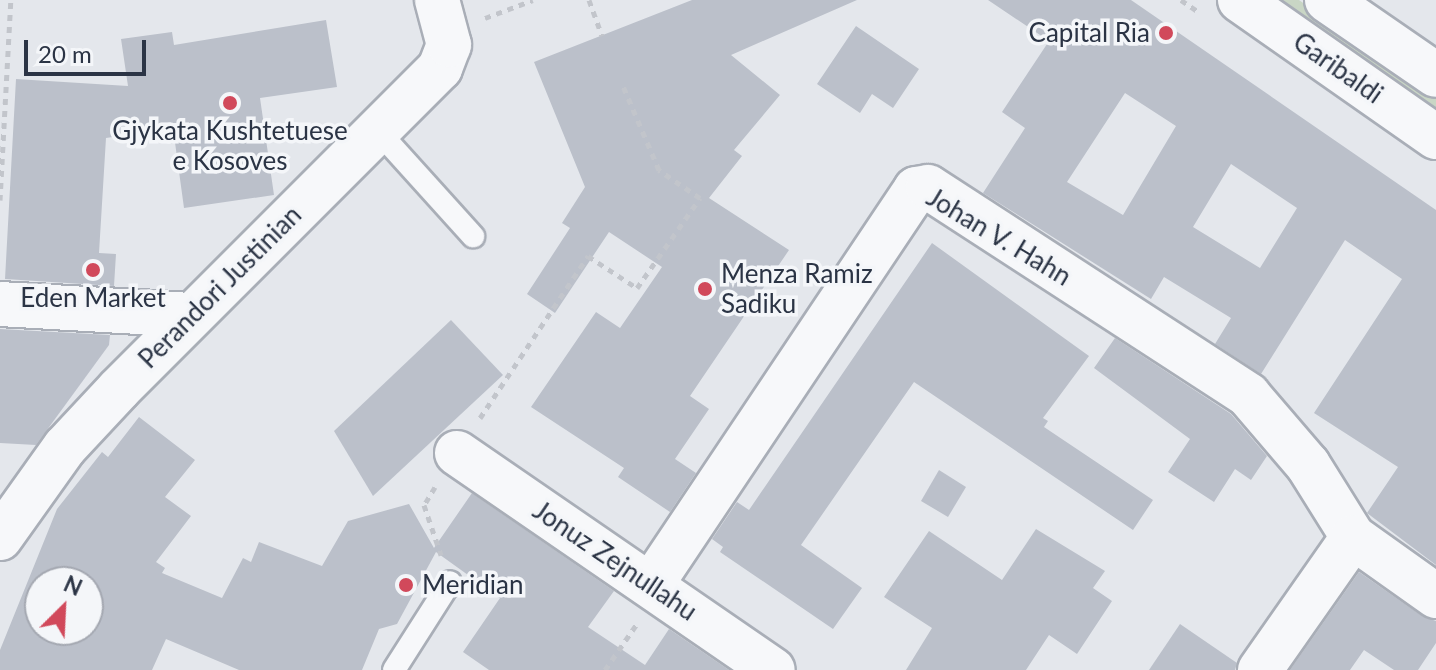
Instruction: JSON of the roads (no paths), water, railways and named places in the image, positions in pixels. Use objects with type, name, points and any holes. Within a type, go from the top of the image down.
[{"type":"street","name":"Garibaldi","points":[[1240,0],[1436,137]]},
{"type":"street","name":"Garibaldi","points":[[1327,0],[1436,75]]},
{"type":"street","name":"Perandori Justinian","points":[[0,538],[65,447],[192,315],[440,68],[447,58],[442,16]]},
{"type":"street","name":"Johan V. Hahn","points":[[655,588],[916,189],[928,187],[1248,395],[1301,456],[1353,537],[1436,596]]},
{"type":"street","points":[[0,304],[192,315]]},
{"type":"street","name":"Jonuz Zejnullahu","points":[[457,453],[773,670]]},
{"type":"street","points":[[1260,670],[1353,537]]},
{"type":"lane","points":[[378,131],[473,236]]},
{"type":"lane","points":[[394,670],[450,582]]},
{"type":"place","name":"Capital Ria","points":[[1166,33]]},
{"type":"place","name":"Gjykata Kushtetuese e Kosoves","points":[[230,103]]},
{"type":"place","name":"Eden Market","points":[[93,270]]},
{"type":"place","name":"Menza Ramiz Sadiku","points":[[705,289]]},
{"type":"place","name":"Meridian","points":[[406,585]]}]
